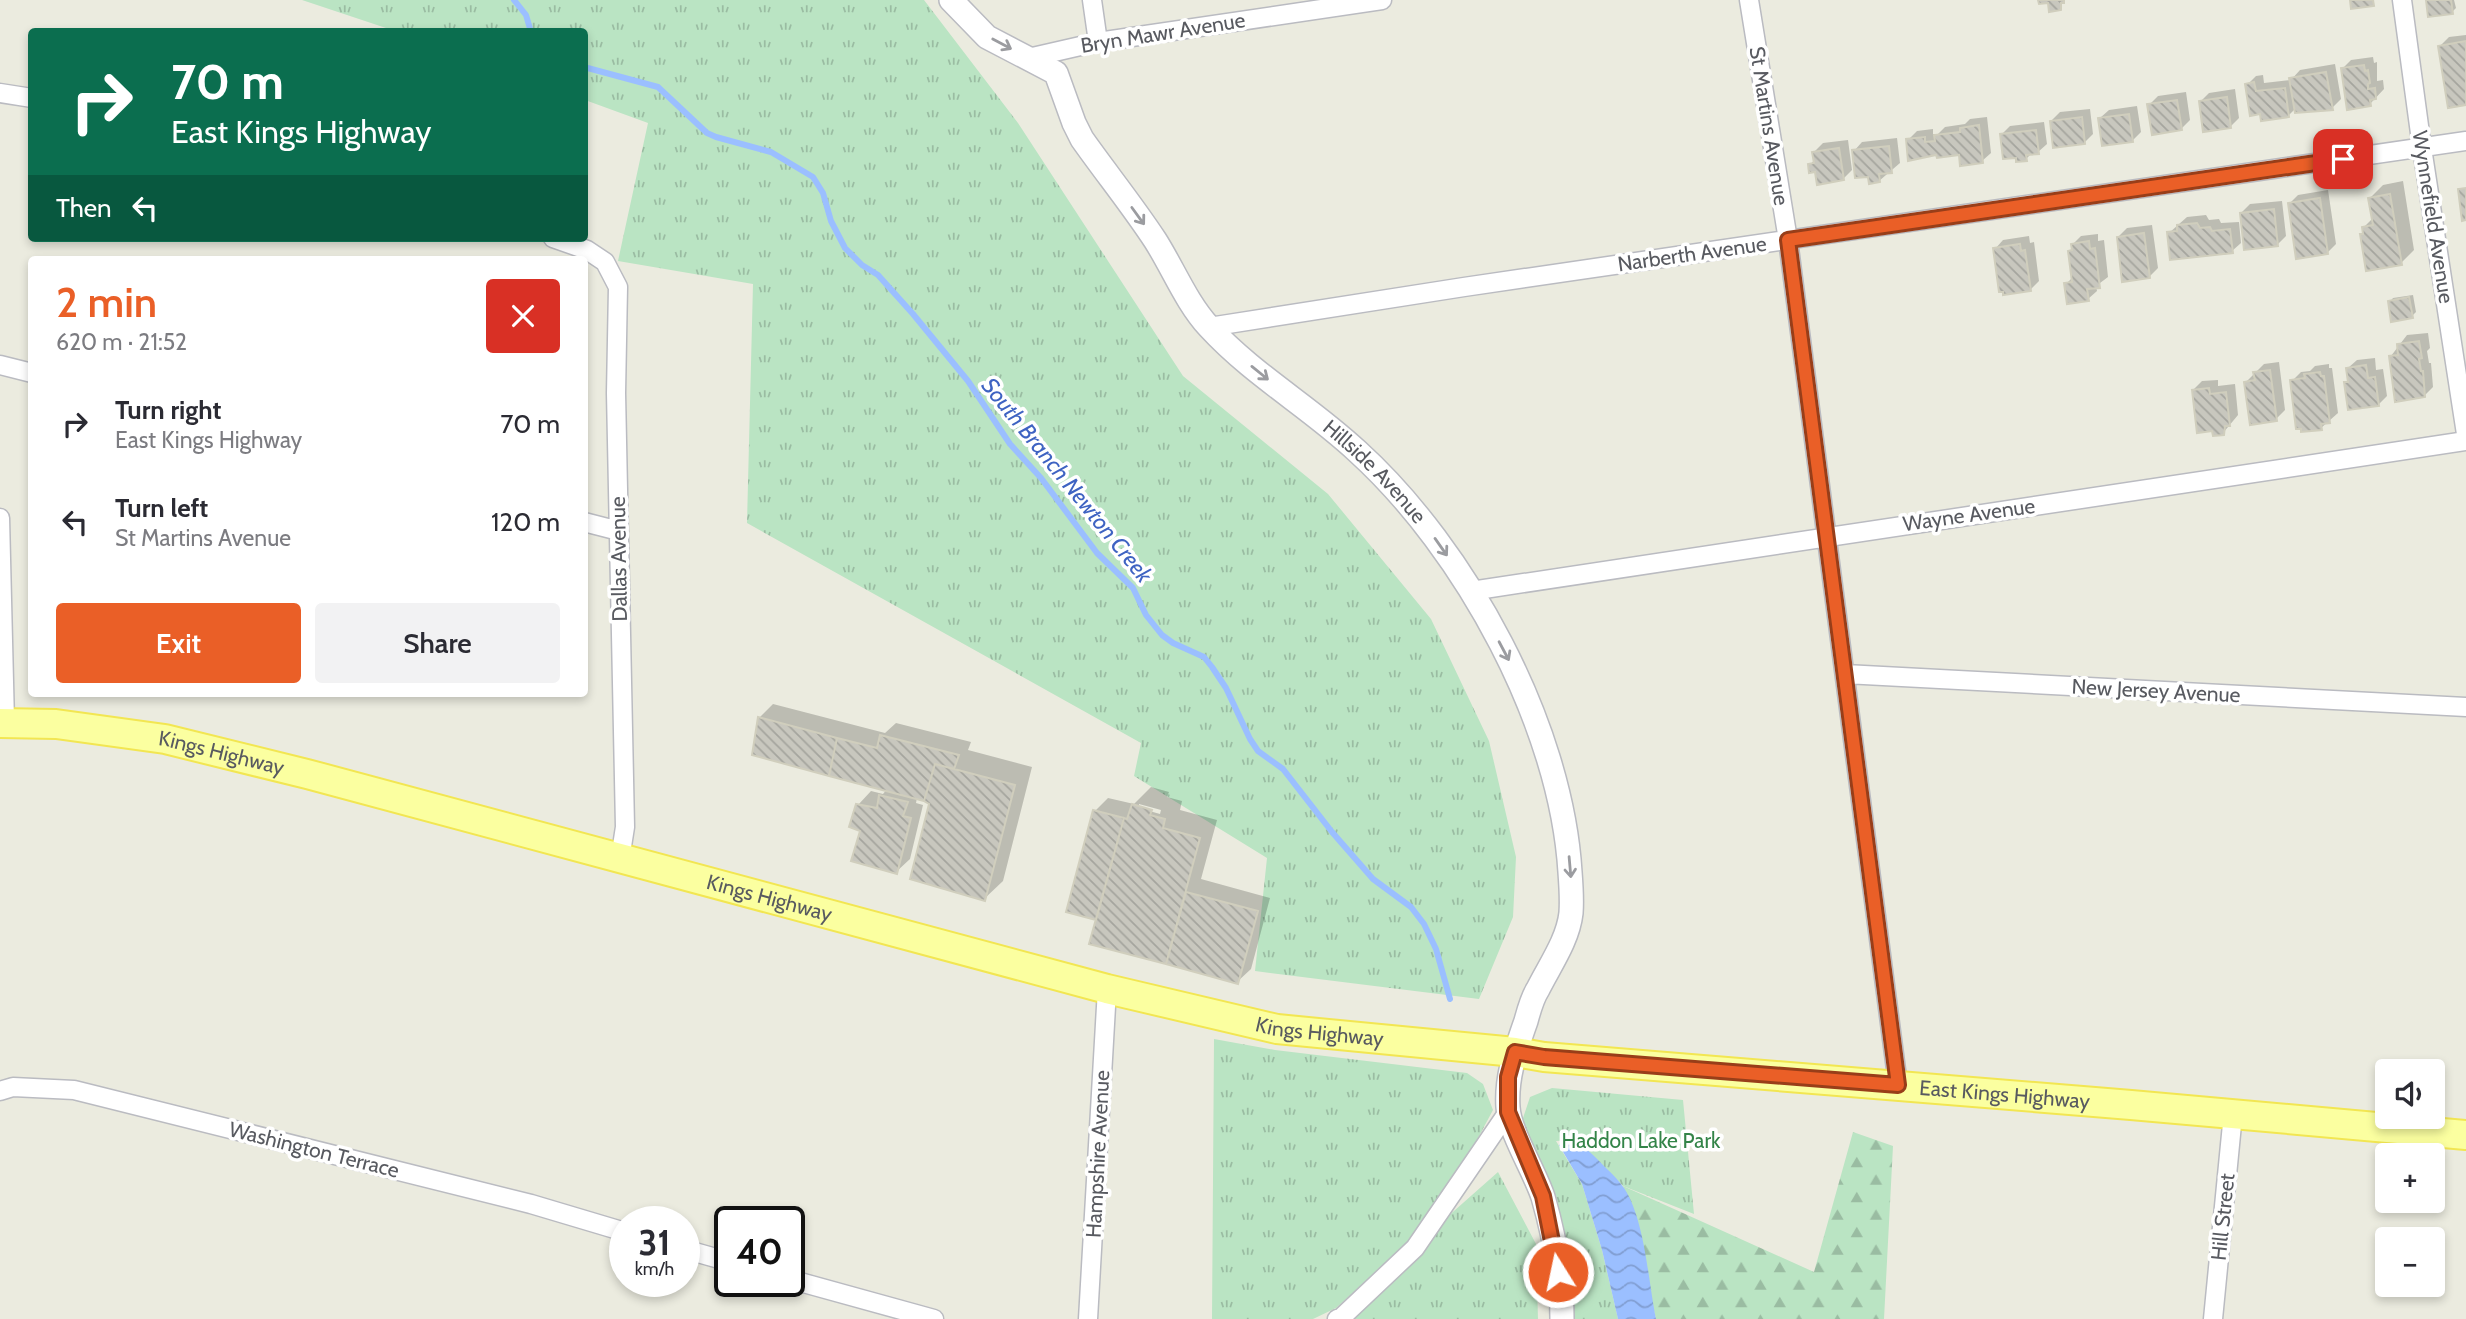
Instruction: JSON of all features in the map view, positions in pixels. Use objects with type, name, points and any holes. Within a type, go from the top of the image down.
[{"type":"main road","name":"Kings Highway","points":[[3,723],[56,724],[165,739],[307,774],[1107,989],[1277,1028],[1544,1057]]},
{"type":"main road","name":"East Kings Highway","points":[[1544,1057],[2466,1135]]},
{"type":"street","name":"Hillside Avenue","points":[[951,0],[988,37],[1056,73],[1082,139],[1155,241],[1193,306],[1209,327],[1255,370],[1357,451],[1432,535],[1471,591],[1519,679],[1549,762],[1566,831],[1571,874],[1570,916],[1556,955],[1535,992],[1515,1052],[1508,1077],[1508,1112]]},
{"type":"street","points":[[1091,0],[1098,42]]},
{"type":"street","name":"Bryn Mawr Avenue","points":[[1028,58],[1098,42],[1382,0]]},
{"type":"street","name":"St Martins Avenue","points":[[1749,0],[1788,240],[1898,1085]]},
{"type":"street","name":"Wynnefield Avenue","points":[[2402,0],[2466,435]]},
{"type":"street","points":[[0,93],[28,96]]},
{"type":"street","name":"Narberth Avenue","points":[[1209,327],[2466,141]]},
{"type":"street","name":"Dallas Avenue","points":[[564,242],[587,250],[605,262],[618,288],[616,393],[625,827],[620,859]]},
{"type":"street","points":[[0,365],[28,372]]},
{"type":"street","name":"Wayne Avenue","points":[[1471,591],[2466,441]]},
{"type":"street","points":[[0,518],[3,723]]},
{"type":"street","points":[[588,523],[619,531]]},
{"type":"street","name":"New Jersey Avenue","points":[[1845,674],[2466,708]]},
{"type":"street","name":"Hampshire Avenue","points":[[1088,1319],[1107,989]]},
{"type":"street","name":"Washington Terrace","points":[[0,1091],[13,1087],[74,1090],[531,1204],[609,1227]]},
{"type":"street","points":[[1337,1319],[1415,1248],[1508,1112]]},
{"type":"street","points":[[1508,1112],[1543,1196],[1562,1297],[1562,1319]]},
{"type":"street","name":"Hill Street","points":[[2213,1319],[2233,1114]]},
{"type":"street","points":[[805,1283],[934,1319]]},
{"type":"green space","points":[[302,0],[924,0],[1018,123],[1183,376],[1328,494],[1431,619],[1489,741],[1516,857],[1513,917],[1479,999],[1255,971],[1267,858],[1134,776],[1141,743],[747,523],[753,284],[618,261],[648,123],[588,101],[588,28],[386,28]]},
{"type":"green space","points":[[1214,1039],[1275,1050],[1467,1073],[1483,1084],[1493,1110],[1464,1164],[1411,1240],[1336,1308],[1313,1319],[1212,1319]]},
{"type":"green space","name":"Haddon Lake Park","points":[[1552,1088],[1683,1100],[1694,1214],[1623,1186],[1577,1140],[1556,1141],[1582,1184],[1602,1250],[1618,1319],[1564,1319],[1522,1121],[1530,1097]]},
{"type":"green space","points":[[1853,1132],[1893,1146],[1884,1319],[1656,1319],[1623,1186],[1814,1272]]},
{"type":"green space","points":[[1498,1172],[1536,1244],[1538,1319],[1332,1319]]},
{"type":"water","points":[[1566,1141],[1581,1146],[1594,1156],[1619,1181],[1631,1201],[1645,1251],[1656,1319],[1618,1319],[1602,1250],[1582,1184],[1559,1145]]},
{"type":"building","points":[[2038,0],[2064,0],[2064,3],[2061,3],[2061,10],[2049,12],[2048,3],[2039,4]]},
{"type":"building","points":[[2350,0],[2373,0],[2374,6],[2351,9]]},
{"type":"building","points":[[2426,0],[2451,0],[2453,14],[2428,17]]},
{"type":"building","points":[[2466,41],[2466,105],[2448,108],[2438,46]]},
{"type":"building","points":[[2364,65],[2365,71],[2368,70],[2368,89],[2375,88],[2376,99],[2370,100],[2371,106],[2347,110],[2341,68]]},
{"type":"building","points":[[2326,72],[2333,110],[2295,113],[2289,78]]},
{"type":"building","points":[[2254,82],[2256,91],[2285,88],[2289,117],[2261,121],[2260,114],[2250,116],[2245,84]]},
{"type":"building","points":[[2227,97],[2231,128],[2203,132],[2199,101]]},
{"type":"building","points":[[2177,100],[2182,130],[2152,135],[2147,104]]},
{"type":"building","points":[[2129,114],[2133,142],[2102,146],[2098,118]]},
{"type":"building","points":[[2082,117],[2085,144],[2053,148],[2050,121]]},
{"type":"building","points":[[1979,125],[1983,163],[1960,166],[1959,155],[1937,158],[1936,155],[1908,161],[1906,139],[1925,137],[1925,142],[1935,141],[1934,135],[1960,132],[1960,128]]},
{"type":"building","points":[[2036,130],[2039,154],[2026,155],[2027,161],[2003,159],[2000,134]]},
{"type":"building","points":[[1889,146],[1892,173],[1879,174],[1880,182],[1869,184],[1868,177],[1855,178],[1852,150]]},
{"type":"building","points":[[1839,148],[1844,180],[1817,185],[1815,172],[1809,173],[1808,164],[1814,163],[1812,152]]},
{"type":"building","points":[[2466,188],[2466,220],[2462,221],[2458,189]]},
{"type":"building","points":[[2390,194],[2402,265],[2366,271],[2360,234],[2363,234],[2362,227],[2373,225],[2368,198]]},
{"type":"building","points":[[2320,198],[2328,254],[2296,259],[2288,203]]},
{"type":"building","points":[[2274,209],[2278,246],[2244,250],[2240,213]]},
{"type":"building","points":[[2197,223],[2200,228],[2210,227],[2212,231],[2230,229],[2233,253],[2170,260],[2167,232],[2177,231],[2177,225]]},
{"type":"building","points":[[2144,233],[2150,278],[2122,282],[2117,237]]},
{"type":"building","points":[[2089,241],[2090,249],[2095,248],[2100,288],[2087,289],[2089,301],[2067,304],[2064,283],[2072,282],[2068,251],[2072,250],[2071,244]]},
{"type":"building","points":[[2020,244],[2021,251],[2025,250],[2031,291],[2003,295],[2003,292],[1999,292],[1993,248]]},
{"type":"building","points":[[2409,297],[2413,318],[2391,322],[2388,301]]},
{"type":"building","points":[[2419,341],[2425,397],[2395,402],[2389,356],[2398,355],[2397,344]]},
{"type":"building","points":[[2366,365],[2368,378],[2375,377],[2379,406],[2348,410],[2344,382],[2348,382],[2346,368]]},
{"type":"building","points":[[2270,370],[2277,421],[2250,425],[2244,382],[2255,380],[2253,372]]},
{"type":"building","points":[[2320,372],[2321,376],[2324,376],[2330,423],[2321,424],[2322,430],[2301,432],[2301,429],[2296,429],[2290,380],[2305,378],[2304,374]]},
{"type":"building","points":[[2209,388],[2210,394],[2226,392],[2230,426],[2225,426],[2224,435],[2213,436],[2212,431],[2197,433],[2192,390]]},
{"type":"building","points":[[758,717],[837,738],[829,776],[752,755]]},
{"type":"building","points":[[880,735],[959,755],[954,769],[935,764],[924,801],[829,776],[837,738],[877,748]]},
{"type":"building","points":[[935,764],[1015,785],[985,901],[910,879],[929,804],[924,801]]},
{"type":"building","points":[[879,795],[908,802],[903,816],[911,818],[897,874],[851,861],[860,831],[849,827],[856,804],[877,808]]},
{"type":"building","points":[[1132,804],[1152,810],[1150,815],[1165,819],[1163,828],[1200,838],[1166,964],[1089,944],[1124,818],[1127,819]]},
{"type":"building","points":[[1093,810],[1124,818],[1096,920],[1066,912]]},
{"type":"building","points":[[1186,892],[1258,911],[1238,984],[1166,964]]},
{"type":"waterway","name":"South Branch Newton Creek","points":[[514,0],[526,15],[530,28]]},
{"type":"waterway","name":"South Branch Newton Creek","points":[[588,68],[658,87],[707,133],[771,152],[813,177],[823,193],[831,221],[845,248],[862,265],[878,275],[968,381],[1010,444],[1041,478],[1097,553],[1133,588],[1146,615],[1162,635],[1204,657],[1226,688],[1258,751],[1283,769],[1373,879],[1411,907],[1424,924],[1436,949],[1450,999]]},
{"type":"route","points":[[1558,1272],[1543,1196],[1508,1112],[1508,1077],[1515,1052],[1544,1057],[1898,1085],[1788,240],[2343,159]]}]
